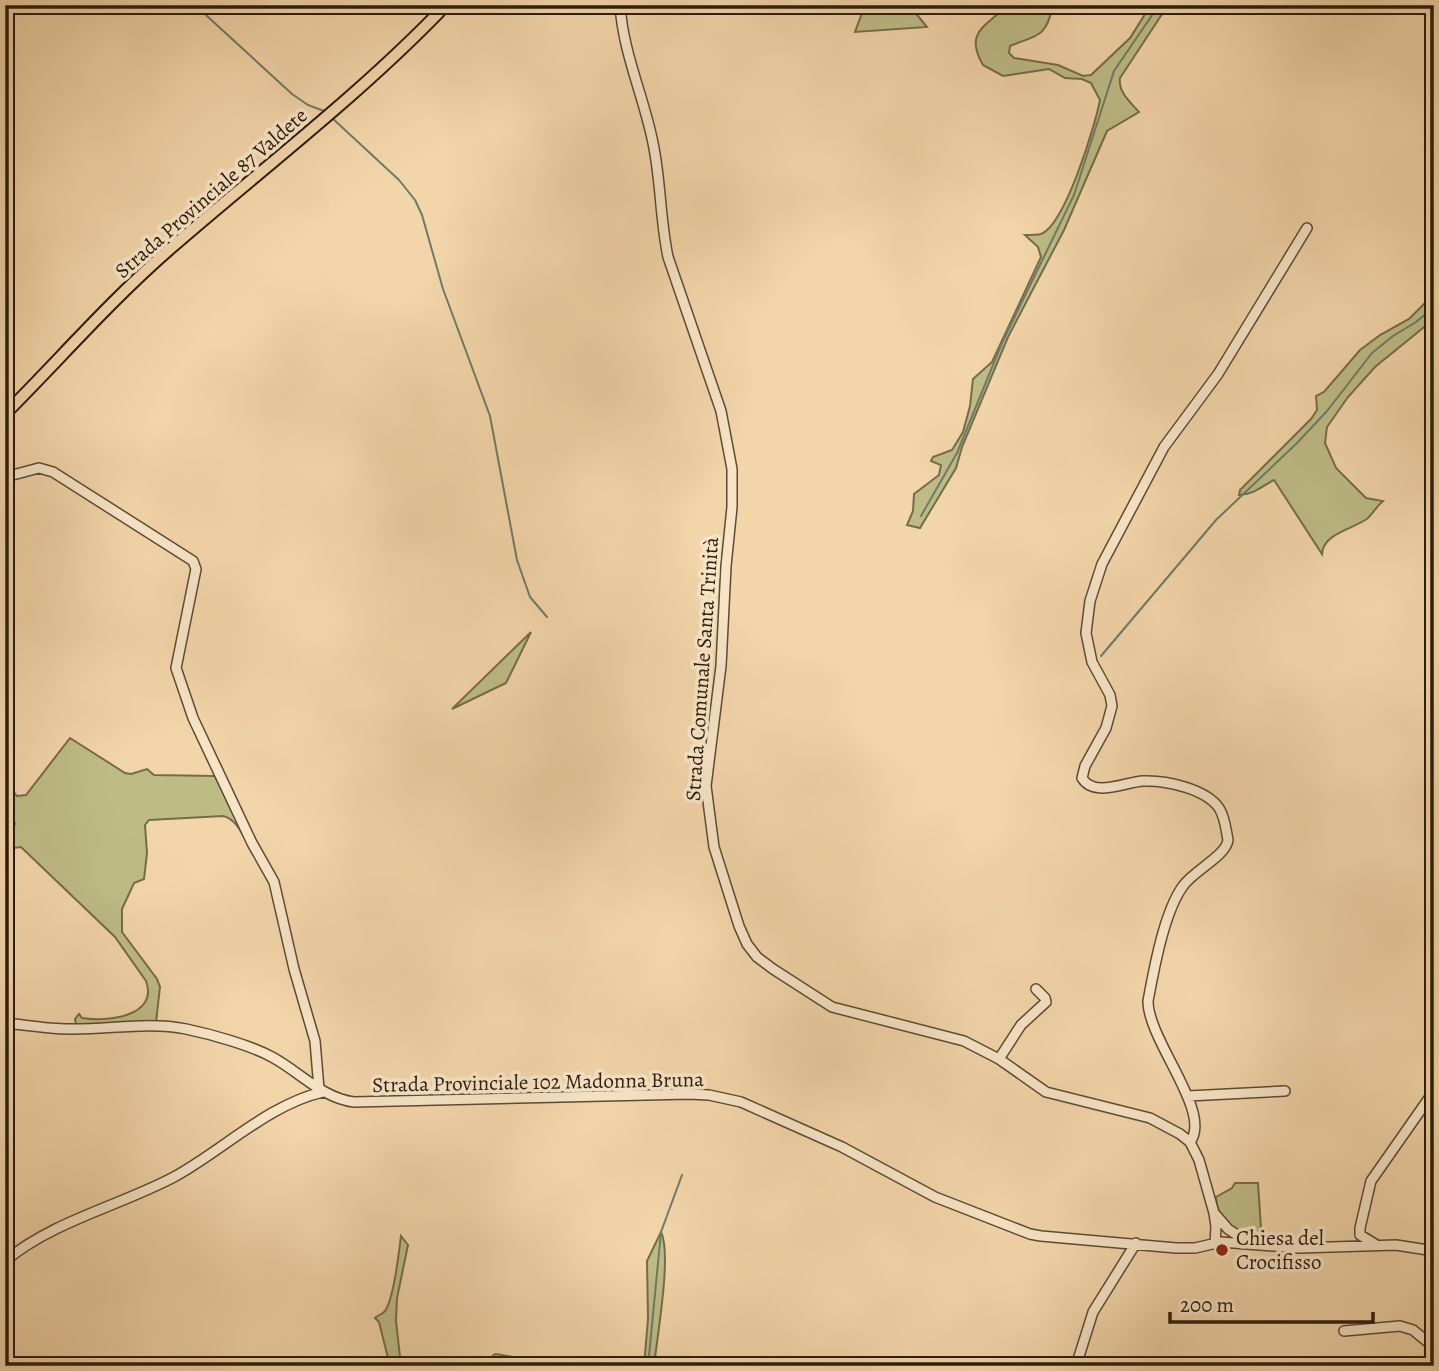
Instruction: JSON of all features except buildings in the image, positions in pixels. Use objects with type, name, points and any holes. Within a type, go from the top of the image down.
[{"type":"main road","name":"Strada Provinciale 87 Valdete","points":[[5,414],[161,257],[330,116],[411,42],[446,5]]},
{"type":"street","name":"Strada Comunale Santa Trinità","points":[[620,5],[622,25],[639,95],[653,140],[663,235],[668,257],[721,411],[729,451],[732,507],[720,666],[706,786],[715,847],[739,926],[757,957],[832,1006],[964,1041],[999,1059],[1046,1092],[1150,1118],[1166,1125],[1190,1142]]},
{"type":"street","points":[[1215,1244],[1214,1213],[1199,1160],[1190,1142],[1195,1135],[1196,1125],[1188,1096],[1154,1031],[1148,1001],[1173,902],[1188,880],[1228,845],[1227,834],[1219,807],[1199,793],[1162,782],[1143,781],[1101,788],[1085,783],[1082,774],[1106,728],[1112,706],[1110,695],[1092,662],[1088,648],[1087,618],[1101,564],[1164,447],[1218,374],[1307,228]]},
{"type":"street","points":[[5,477],[39,468],[53,472],[193,561],[196,569],[176,668],[193,718],[274,882],[294,969],[315,1041],[321,1091],[264,1119],[175,1177],[40,1239],[5,1261]]},
{"type":"street","points":[[999,1059],[1021,1025],[1046,1002],[1036,989]]},
{"type":"street","name":"Strada Provinciale 102 Madonna Bruna","points":[[5,1023],[69,1029],[164,1026],[186,1029],[270,1056],[321,1091],[342,1101],[709,1095],[741,1102],[842,1147],[935,1197],[1030,1234],[1176,1248],[1195,1248],[1228,1242],[1299,1248],[1377,1245],[1434,1251]]},
{"type":"street","points":[[1188,1096],[1285,1091]]},
{"type":"street","points":[[1377,1245],[1360,1235],[1368,1188],[1377,1170],[1402,1140],[1434,1091]]},
{"type":"street","points":[[1214,1213],[1228,1229],[1252,1245]]},
{"type":"street","points":[[1216,1226],[1228,1242]]},
{"type":"street","points":[[1228,1229],[1228,1242]]},
{"type":"street","points":[[1076,1366],[1093,1312],[1136,1243]]},
{"type":"street","points":[[1344,1331],[1400,1325],[1413,1330],[1434,1347]]},
{"type":"shaded area","points":[[865,5],[909,5],[927,27],[855,32]]},
{"type":"shaded area","points":[[1007,5],[1053,5],[1047,24],[1039,34],[1010,46],[1009,53],[1014,58],[1058,65],[1083,76],[1091,75],[1130,38],[1147,11],[1130,5],[1168,5],[1120,78],[1123,92],[1139,112],[1107,131],[1064,230],[1008,337],[962,447],[956,468],[920,528],[907,525],[913,511],[914,494],[939,475],[941,465],[931,461],[933,457],[952,450],[963,432],[973,379],[992,362],[1041,257],[1038,247],[1025,235],[1041,234],[1060,213],[1078,173],[1100,100],[1091,83],[1082,79],[1065,78],[1049,69],[1003,76],[983,65],[978,54],[977,37],[980,30]]},
{"type":"shaded area","points":[[1434,294],[1434,319],[1375,367],[1348,397],[1327,427],[1325,443],[1336,468],[1366,498],[1383,501],[1368,518],[1333,536],[1322,554],[1274,480],[1249,494],[1239,495],[1240,490],[1311,419],[1317,410],[1316,396],[1324,392],[1360,350],[1409,319]]},
{"type":"shaded area","points":[[531,632],[506,683],[452,709]]},
{"type":"shaded area","points":[[70,738],[125,773],[147,769],[154,775],[215,776],[246,840],[234,822],[223,816],[149,820],[145,825],[147,853],[144,879],[134,883],[122,909],[122,932],[157,979],[160,987],[156,1022],[76,1025],[75,1019],[79,1014],[82,1018],[104,1019],[116,1018],[138,1010],[145,1003],[148,993],[146,981],[115,937],[21,847],[5,849],[5,830],[15,824],[5,807],[5,781],[17,796],[26,795]]},
{"type":"shaded area","points":[[1235,1183],[1258,1183],[1262,1243],[1238,1234],[1220,1213],[1216,1197],[1232,1188]]},
{"type":"shaded area","points":[[661,1232],[665,1258],[654,1366],[644,1366],[648,1319],[647,1261]]},
{"type":"shaded area","points":[[401,1236],[408,1245],[397,1298],[396,1321],[401,1366],[390,1366],[379,1322],[375,1318],[384,1312],[391,1298]]},
{"type":"shaded area","points":[[495,1354],[510,1356],[551,1366],[481,1366]]},
{"type":"waterway","points":[[195,5],[292,94],[308,105],[324,111]]},
{"type":"waterway","points":[[921,516],[957,453],[1002,343],[1074,195],[1114,71],[1159,5]]},
{"type":"waterway","points":[[331,117],[399,180],[415,200],[422,215],[443,289],[490,416],[517,560],[530,597],[547,617]]},
{"type":"waterway","points":[[1101,656],[1216,520],[1327,411],[1372,353],[1434,307]]},
{"type":"waterway","points":[[648,1366],[661,1232],[682,1175]]},
{"type":"waterway","points":[[492,1366],[504,1360],[528,1366]]},
{"type":"place","name":"Chiesa del Crocifisso","points":[[1222,1250]]}]
